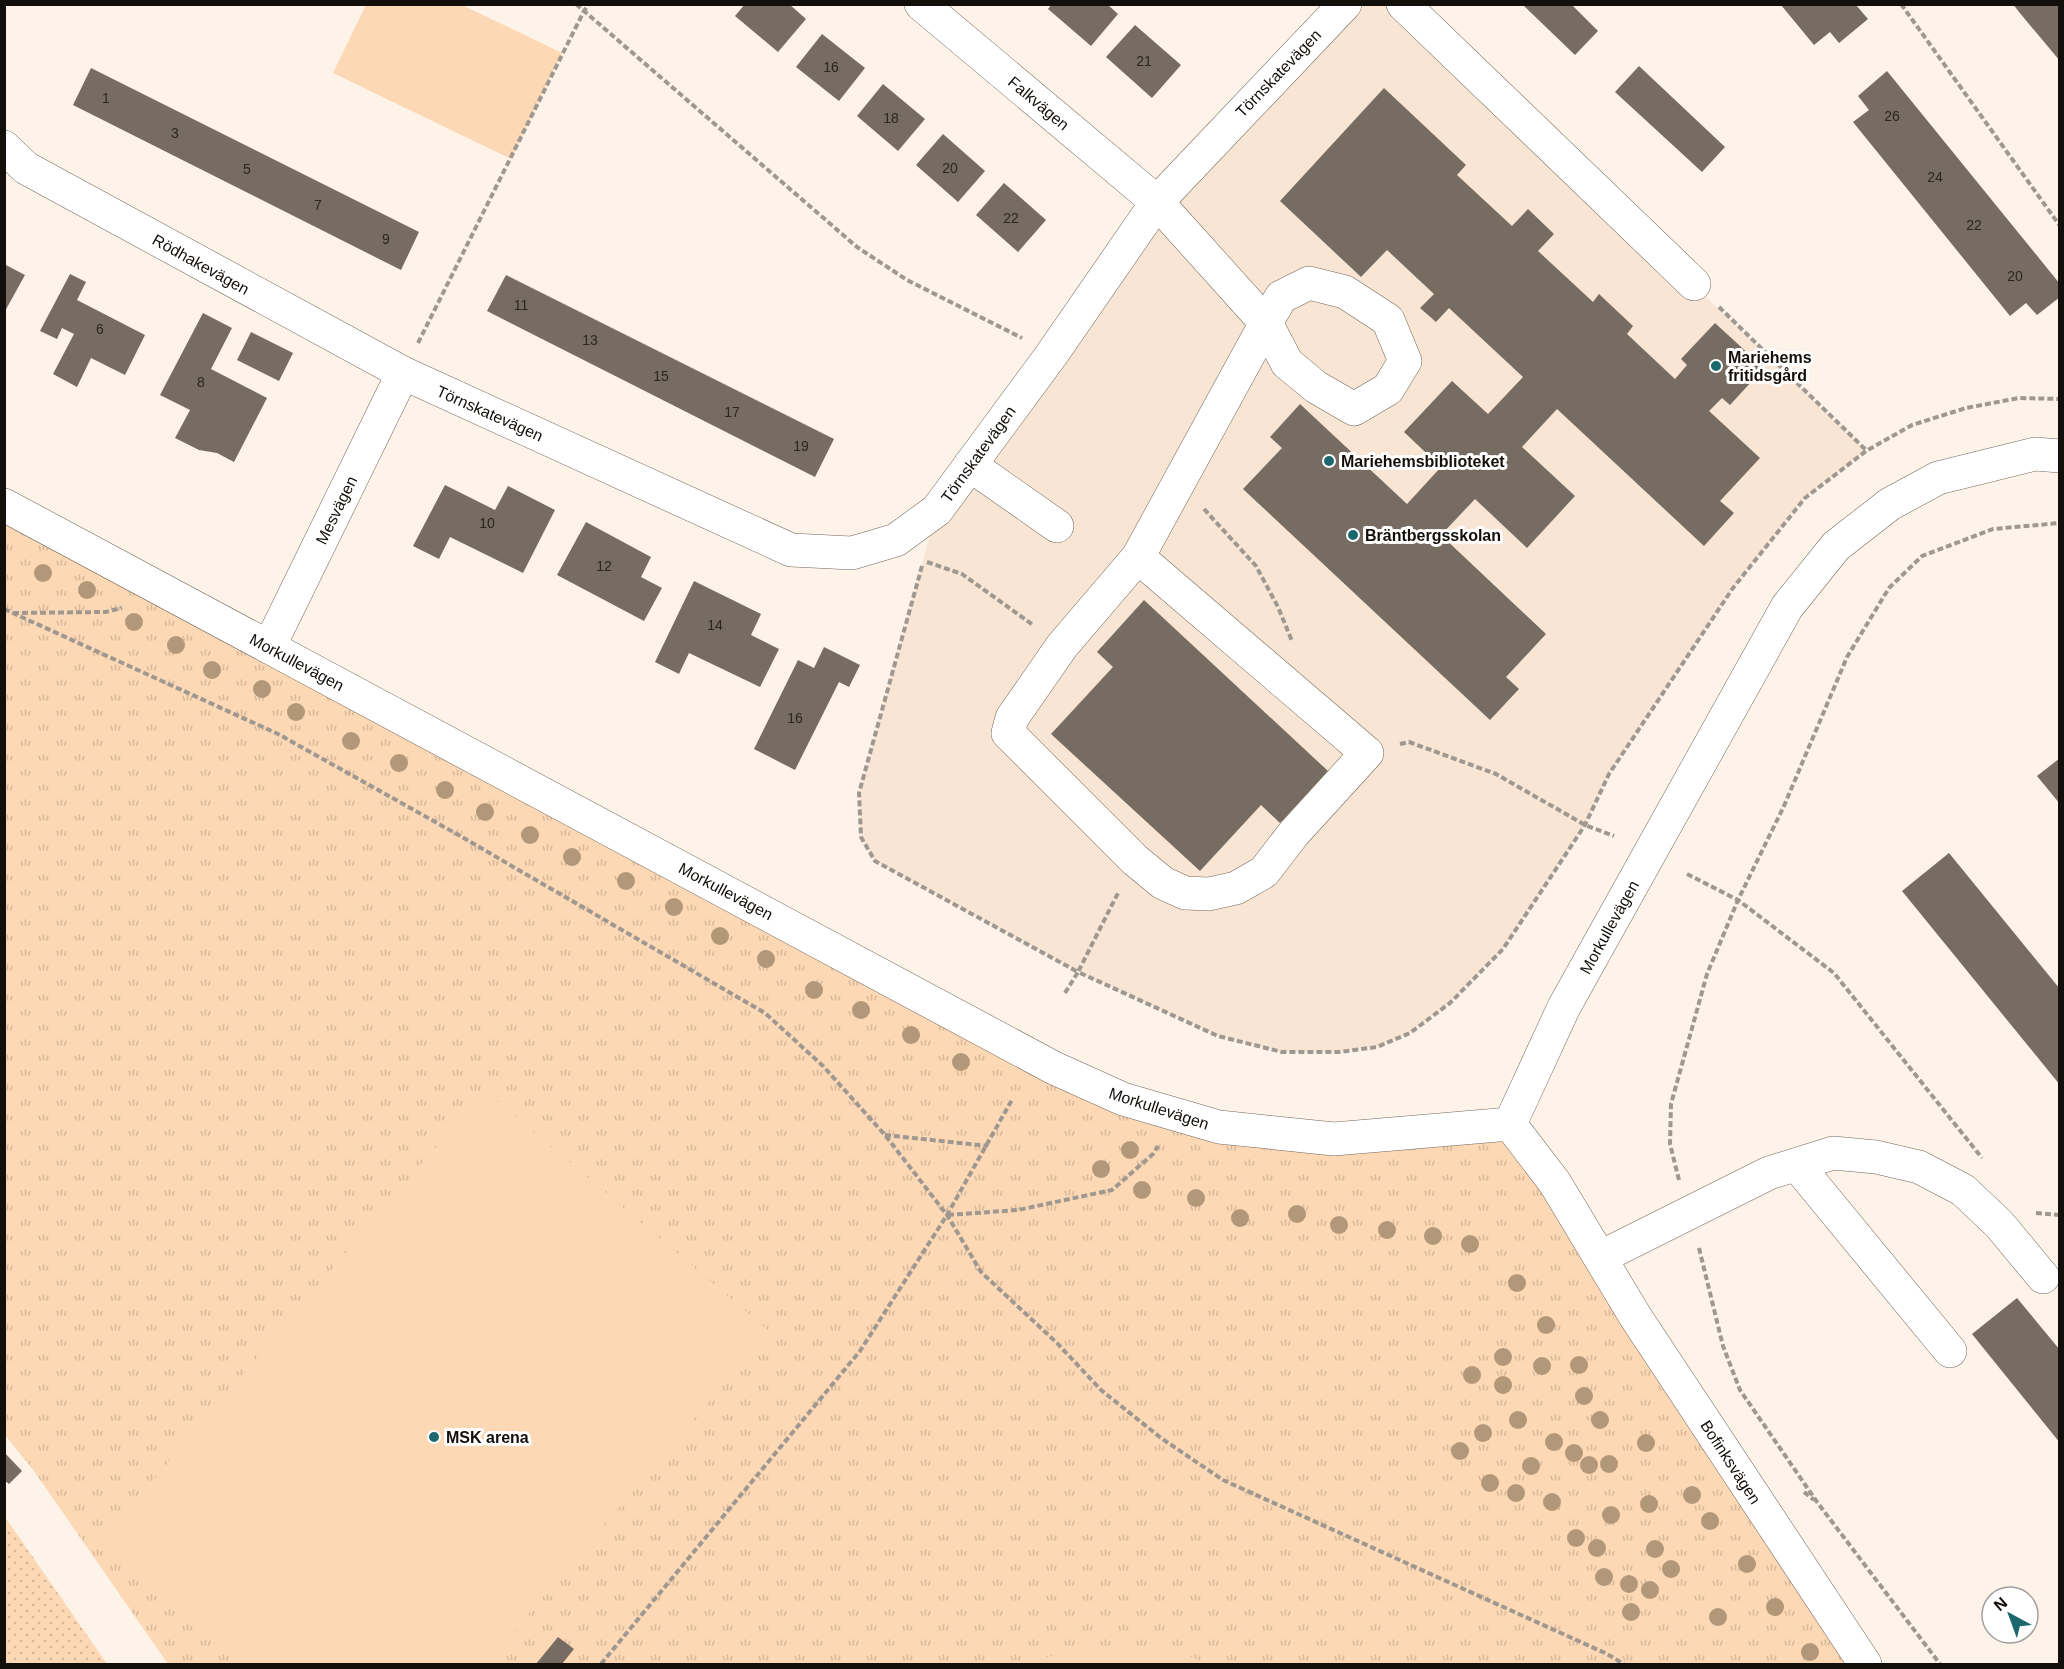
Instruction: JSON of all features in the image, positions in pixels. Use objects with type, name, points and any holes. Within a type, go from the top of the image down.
[{"type":"street","name":"Falkvägen","points":[[921,4],[1156,202],[1266,323],[1178,483]]},
{"type":"street","name":"Törnskatevägen","points":[[403,374],[791,550],[852,553],[896,540],[937,510],[1052,354],[1156,202],[1345,4]]},
{"type":"street","points":[[1403,4],[1694,284]]},
{"type":"street","name":"Rödhakevägen","points":[[4,147],[26,168],[403,374]]},
{"type":"street","name":"Mesvägen","points":[[269,647],[403,374]]},
{"type":"street","name":"Morkullevägen","points":[[4,505],[1054,1068],[1123,1099],[1219,1127],[1334,1140],[1510,1124],[1564,1007],[1787,607],[1836,546],[1890,504],[1938,478],[2035,454],[2060,456]]},
{"type":"street","points":[[970,465],[1057,526]]},
{"type":"street","points":[[1138,557],[1367,753],[1294,833],[1264,872],[1236,888],[1209,894],[1185,893],[1163,883],[1135,860],[1008,733],[1012,718],[1062,646],[1138,557],[1178,483]]},
{"type":"street","name":"Bofinksvägen","points":[[1510,1124],[1555,1183],[1635,1316],[1865,1665]]},
{"type":"street","points":[[1601,1257],[1769,1173],[1833,1153],[1876,1157],[1919,1167],[1963,1190],[1999,1224],[2043,1277]]},
{"type":"street","points":[[1797,1165],[1950,1351]]},
{"type":"path","points":[[576,4],[857,247],[907,280],[1052,354]]},
{"type":"path","points":[[403,374],[589,4]]},
{"type":"path","points":[[1901,4],[2060,226]]},
{"type":"path","points":[[1694,284],[1866,450]]},
{"type":"path","points":[[1062,646],[962,574],[924,560],[859,793],[861,837],[875,861],[1078,972],[1218,1036],[1282,1052],[1339,1053],[1377,1047],[1410,1033],[1450,1002],[1503,949],[1585,825],[1609,774],[1733,588],[1804,498],[1866,450],[1912,424],[1966,408],[2019,398],[2060,399]]},
{"type":"path","points":[[1178,483],[1256,566],[1278,607],[1294,645],[1278,678]]},
{"type":"path","points":[[1940,1665],[1817,1503],[1740,1390],[1723,1347],[1699,1246],[1686,1213],[1670,1144],[1671,1104],[1707,974],[1738,900],[1784,806],[1847,657],[1889,588],[1922,556],[1993,529],[2060,523]]},
{"type":"path","points":[[12,613],[105,612],[175,597]]},
{"type":"path","points":[[4,609],[278,734],[765,1012],[823,1066],[885,1135],[947,1215],[981,1272],[1057,1343],[1101,1390],[1161,1438],[1223,1480],[1605,1653],[1624,1665]]},
{"type":"path","points":[[1367,753],[1408,742],[1496,774],[1585,825],[1614,836]]},
{"type":"path","points":[[1065,993],[1135,860]]},
{"type":"path","points":[[1687,874],[1738,900],[1834,973],[1986,1164]]},
{"type":"path","points":[[601,1665],[860,1351],[947,1215],[988,1146],[1013,1098]]},
{"type":"path","points":[[947,1215],[1018,1210],[1112,1190],[1153,1154],[1178,1115]]},
{"type":"path","points":[[885,1135],[988,1146]]},
{"type":"path","points":[[2030,1213],[2060,1215]]},
{"type":"path","points":[[1804,1492],[1817,1503]]},
{"type":"path","points":[[607,1657],[607,1665]]},
{"type":"shaded area","name":"Bräntbergsskolan","points":[[1345,5],[1403,5],[1866,451],[1805,498],[1733,588],[1609,774],[1585,825],[1503,949],[1450,1003],[1410,1033],[1377,1047],[1339,1052],[1282,1052],[1218,1036],[1078,972],[875,861],[861,837],[859,793],[937,510],[1052,354]]},
{"type":"green space","points":[[366,5],[462,5],[562,53],[511,159],[333,73]]},
{"type":"green space","points":[[4,505],[1054,1068],[1219,1127],[1510,1124],[1865,1664],[168,1664],[34,1471],[5,1435]]},
{"type":"green space","name":"MSK arena","points":[[484,1090],[769,1331],[486,1664],[242,1664],[99,1544]]},
{"type":"green space","points":[[5,1517],[107,1664],[5,1664]]},
{"type":"green space","points":[[1069,1651],[1188,1656],[1209,1664],[1023,1664]]},
{"type":"building","points":[[745,4],[789,4],[806,19],[778,52],[735,16]]},
{"type":"building","points":[[1052,4],[1107,4],[1118,14],[1091,46],[1048,9]]},
{"type":"building","points":[[1522,4],[1571,4],[1598,31],[1575,55]]},
{"type":"building","points":[[2013,4],[2060,4],[2060,61],[2019,12]]},
{"type":"building","points":[[1781,5],[1856,5],[1868,19],[1839,43],[1830,32],[1814,45]]},
{"type":"building","points":[[1135,25],[1181,65],[1152,98],[1106,57]]},
{"type":"building","points":[[822,34],[865,68],[839,101],[796,67]]},
{"type":"building","points":[[1639,66],[1725,147],[1702,172],[1615,92]]},
{"type":"building","points":[[91,68],[419,232],[401,270],[73,105]]},
{"type":"building","points":[[1887,71],[2060,284],[2060,297],[2037,315],[2026,303],[2010,316],[1853,122],[1869,110],[1858,96]]},
{"type":"building","points":[[883,84],[925,119],[898,151],[857,116]]},
{"type":"building","points":[[1384,88],[1466,165],[1457,175],[1512,226],[1528,209],[1554,234],[1538,251],[1593,302],[1599,294],[1633,326],[1627,334],[1675,379],[1687,365],[1681,359],[1715,323],[1764,368],[1730,405],[1722,398],[1709,411],[1760,458],[1720,501],[1734,513],[1704,546],[1557,409],[1522,447],[1575,496],[1527,548],[1475,499],[1441,535],[1546,634],[1506,677],[1519,689],[1490,720],[1243,489],[1282,448],[1270,437],[1300,404],[1407,504],[1441,467],[1404,432],[1452,381],[1488,414],[1523,377],[1449,308],[1436,322],[1420,308],[1434,294],[1387,250],[1361,277],[1280,201]]},
{"type":"building","points":[[943,134],[985,171],[958,202],[916,165]]},
{"type":"building","points":[[1004,183],[1046,220],[1018,252],[976,215]]},
{"type":"building","points":[[4,264],[25,275],[4,313]]},
{"type":"building","points":[[70,274],[86,282],[77,300],[145,335],[125,375],[91,358],[77,387],[53,374],[74,334],[62,328],[57,339],[40,331]]},
{"type":"building","points":[[506,275],[834,439],[815,477],[487,311]]},
{"type":"building","points":[[203,313],[232,328],[211,369],[267,398],[234,462],[217,453],[199,450],[175,438],[190,410],[160,395]]},
{"type":"building","points":[[251,332],[293,353],[279,381],[237,360]]},
{"type":"building","points":[[445,485],[495,510],[508,486],[555,510],[523,573],[450,537],[439,559],[413,546]]},
{"type":"building","points":[[586,522],[651,557],[641,577],[662,588],[644,621],[557,575]]},
{"type":"building","points":[[694,581],[761,614],[751,635],[779,649],[760,687],[689,653],[679,674],[655,662]]},
{"type":"building","points":[[1144,600],[1328,771],[1280,823],[1261,805],[1200,871],[1051,734],[1113,667],[1097,652]]},
{"type":"building","points":[[824,647],[860,665],[849,687],[839,682],[795,770],[754,749],[798,660],[814,668]]},
{"type":"building","points":[[2060,758],[2060,804],[2037,776]]},
{"type":"building","points":[[1949,853],[2060,989],[2060,1085],[1902,891]]},
{"type":"building","points":[[2017,1298],[2060,1350],[2060,1443],[1972,1334]]},
{"type":"building","points":[[4,1452],[22,1471],[9,1484],[4,1480]]},
{"type":"building","points":[[558,1637],[574,1649],[562,1664],[536,1664]]},
{"type":"place","name":"Mariehems fritidsgård","points":[[1716,366]]},
{"type":"place","name":"Mariehemsbiblioteket","points":[[1329,461]]},
{"type":"place","name":"Bräntbergsskolan","points":[[1353,535]]},
{"type":"place","name":"MSK arena","points":[[434,1437]]}]
